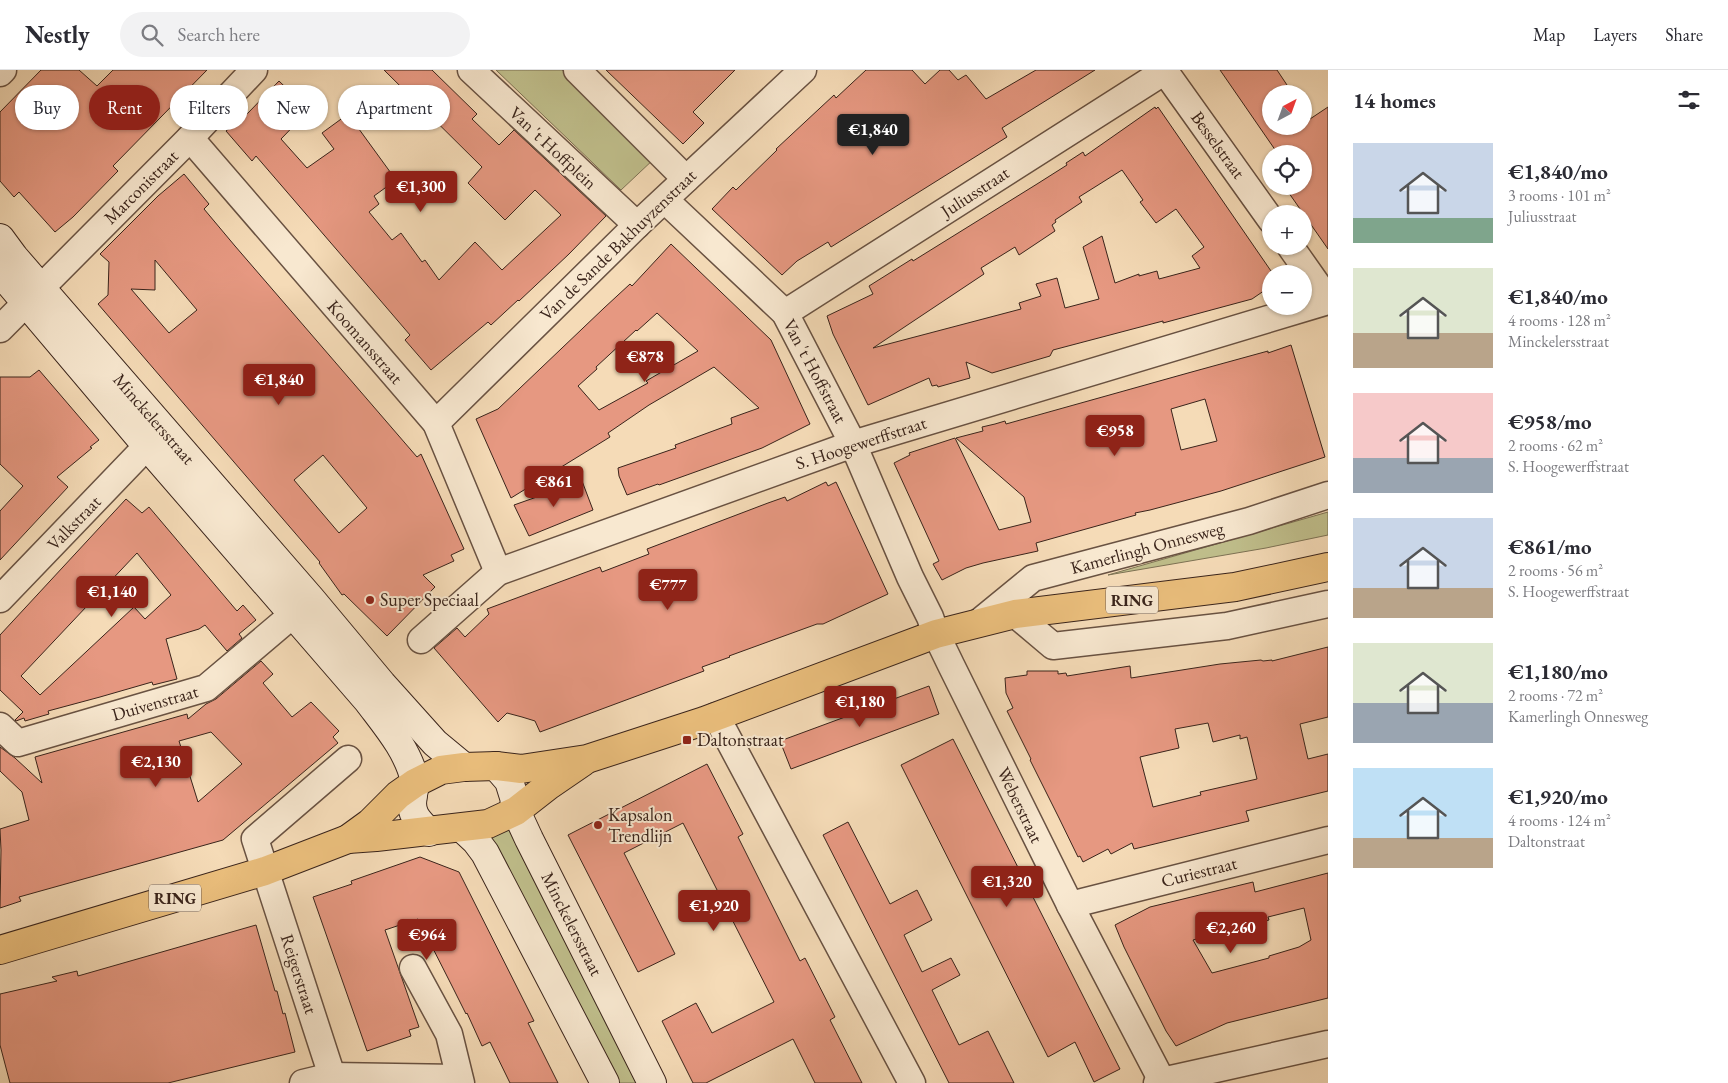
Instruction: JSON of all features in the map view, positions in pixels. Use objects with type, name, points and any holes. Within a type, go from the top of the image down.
[{"type":"main road","name":"Minckelersstraat","points":[[0,238],[14,257],[34,295],[147,446],[307,602],[368,701],[396,738],[415,782]]},
{"type":"main road","name":"Minckelersstraat","points":[[0,272],[34,295],[307,602],[435,742],[464,767]]},
{"type":"main road","name":"Kamerlingh Onnesweg","points":[[0,950],[265,871],[348,839],[370,823],[398,795],[415,782],[441,770],[496,766],[521,769],[586,760],[716,716],[936,634],[1015,614],[1235,587],[1328,567]]},
{"type":"main road","name":"Kamerlingh Onnesweg","points":[[348,839],[430,832],[488,824],[516,812],[548,786],[586,760]]},
{"type":"main road","name":"Minckelersstraat","points":[[496,766],[508,781],[514,797],[516,812],[652,1083]]},
{"type":"main road","points":[[415,782],[411,806],[416,819],[430,832]]},
{"type":"main road","points":[[462,828],[476,841],[485,853],[605,1083]]},
{"type":"street","points":[[0,73],[3,70]]},
{"type":"street","name":"Marconistraat","points":[[0,329],[190,138],[254,70]]},
{"type":"street","name":"Van 't Hoffplein","points":[[471,70],[637,225]]},
{"type":"street","points":[[577,70],[686,179]]},
{"type":"street","name":"Van de Sande Bakhuyzenstraat","points":[[436,423],[637,225],[803,70]]},
{"type":"street","name":"Besselstraat","points":[[1164,70],[1262,207]]},
{"type":"street","name":"Juliusstraat","points":[[785,313],[1164,70]]},
{"type":"street","name":"Koomansstraat","points":[[190,138],[436,423],[498,572]]},
{"type":"street","name":"Van 't Hoffstraat","points":[[665,200],[785,313],[853,444],[936,634]]},
{"type":"street","points":[[1296,255],[1328,300]]},
{"type":"street","name":"S. Hoogewerffstraat","points":[[421,640],[498,572],[853,444],[1328,300]]},
{"type":"street","name":"Valkstraat","points":[[0,599],[147,446]]},
{"type":"street","name":"Kamerlingh Onnesweg","points":[[978,623],[1033,578],[1250,521],[1328,495]]},
{"type":"street","name":"Duivenstraat","points":[[0,726],[18,743],[206,688],[307,602]]},
{"type":"street","points":[[1015,614],[1053,646],[1227,626],[1328,604]]},
{"type":"street","name":"Weberstraat","points":[[936,634],[1159,1082]]},
{"type":"street","points":[[716,716],[912,1083]]},
{"type":"street","points":[[265,871],[255,839],[348,760]]},
{"type":"street","name":"Curiestraat","points":[[1070,905],[1328,840]]},
{"type":"street","name":"Reigerstraat","points":[[265,871],[332,1079]]},
{"type":"street","points":[[303,1083],[332,1079],[460,1081],[449,1034],[414,968]]},
{"type":"street","points":[[1159,1082],[1328,1044]]},
{"type":"shaded area","points":[[496,70],[562,70],[655,158],[621,190]]},
{"type":"shaded area","points":[[1328,512],[1328,535],[1266,548],[1108,575]]},
{"type":"shaded area","points":[[512,827],[642,1083],[615,1083],[487,834]]},
{"type":"building","points":[[41,70],[79,70],[96,85],[89,85],[89,130],[148,130],[113,166],[118,171],[73,217],[55,232],[19,192],[14,197],[0,181],[0,112],[15,97],[15,130],[79,130],[79,85],[26,85]]},
{"type":"building","points":[[113,70],[207,70],[192,85],[170,85],[170,108],[160,118],[160,85],[98,85]]},
{"type":"building","points":[[384,70],[432,70],[447,85],[399,85]]},
{"type":"building","points":[[606,70],[735,70],[693,112],[704,123],[683,144]]},
{"type":"building","points":[[866,70],[912,70],[925,84],[940,70],[949,70],[958,80],[966,75],[986,99],[1036,70],[1095,70],[1002,128],[1007,137],[831,247],[828,242],[797,261],[782,275],[712,209],[733,187],[736,190],[776,149],[834,95],[836,98]]},
{"type":"building","points":[[1220,70],[1277,70],[1287,85],[1262,85],[1262,131]]},
{"type":"building","points":[[279,81],[283,85],[275,85]]},
{"type":"building","points":[[450,88],[477,114],[472,119],[499,145],[514,130],[606,216],[519,301],[491,325],[488,322],[431,370],[405,340],[410,335],[374,293],[256,156],[252,161],[226,131],[248,130],[248,113],[258,103],[258,130],[290,130],[281,139],[307,168],[334,149],[322,133],[338,121],[338,130],[360,130],[396,180],[374,196],[379,204],[369,212],[392,240],[401,233],[422,262],[425,260],[439,280],[475,242],[502,270],[561,215],[535,190],[505,220],[468,183],[482,167],[445,130],[450,130]]},
{"type":"building","points":[[1155,107],[1156,109],[1158,107],[1267,265],[1262,265],[1262,292],[1252,299],[1053,350],[1050,356],[992,373],[966,362],[970,378],[938,387],[937,385],[932,386],[929,378],[868,405],[833,334],[827,316],[873,294],[869,286],[1037,184],[1067,165],[1066,163],[1083,152],[1085,156]],"holes":[[[1122,170],[1143,200],[1140,202],[1156,223],[1176,209],[1204,247],[1192,256],[1200,268],[1159,279],[1157,271],[1139,276],[1139,274],[1115,283],[1102,236],[1083,247],[1099,299],[1065,308],[1057,278],[1036,284],[1041,296],[1019,303],[1021,309],[873,348],[984,274],[981,268],[1015,247],[1019,255],[1055,231],[1052,225],[1056,222],[1055,220],[1082,202],[1079,197]]]},
{"type":"building","points":[[1328,107],[1328,249],[1312,226],[1312,205],[1297,205],[1290,195],[1312,195],[1312,145],[1272,145],[1265,135],[1312,135],[1312,118]]},
{"type":"building","points":[[184,174],[209,204],[204,209],[235,246],[417,457],[421,454],[464,549],[451,555],[454,561],[423,575],[435,587],[387,636],[344,594],[342,595],[320,562],[98,304],[108,295],[109,262],[100,254],[158,196]],"holes":[[[155,260],[197,310],[169,333],[131,289],[155,290]],[[323,455],[367,508],[339,533],[294,480]]]},
{"type":"building","points":[[671,244],[771,340],[810,424],[762,448],[627,495],[619,476],[618,468],[676,448],[675,445],[732,424],[731,418],[759,408],[714,367],[649,405],[608,433],[610,437],[511,498],[476,419],[498,409],[630,284],[632,286]],"holes":[[[657,313],[698,351],[646,381],[648,383],[599,410],[578,386],[636,330]]]},
{"type":"building","points":[[1291,345],[1325,457],[1221,491],[1135,513],[1136,515],[1036,543],[1038,551],[966,568],[942,580],[933,564],[939,561],[894,463],[910,455],[909,453],[955,438],[999,530],[1031,522],[1024,497],[956,438],[983,431],[982,427],[1005,421],[1006,424],[1268,351],[1268,353]],"holes":[[[1205,399],[1217,441],[1181,450],[1171,409]]]},
{"type":"building","points":[[39,370],[99,440],[57,477],[68,487],[0,560],[0,511],[23,486],[0,464],[0,377],[30,377]]},
{"type":"building","points":[[582,481],[593,510],[529,536],[514,505]]},
{"type":"building","points":[[826,482],[828,486],[836,482],[888,594],[823,624],[817,624],[729,656],[702,667],[704,671],[540,732],[535,721],[507,713],[498,722],[434,648],[457,628],[465,637],[489,614],[487,609],[600,567],[602,572],[649,554],[647,549],[785,497],[787,501]]},
{"type":"building","points":[[126,499],[142,513],[149,507],[237,611],[243,605],[256,620],[239,634],[242,638],[227,651],[205,625],[199,629],[166,639],[177,679],[153,685],[152,682],[48,711],[49,714],[25,721],[24,718],[15,720],[23,712],[0,690],[0,635]],"holes":[[[137,553],[171,595],[145,619],[134,607],[40,695],[21,676]]]},
{"type":"building","points":[[1328,647],[1328,717],[1300,724],[1308,759],[1328,754],[1328,791],[1246,811],[1249,821],[1134,849],[1132,843],[1111,854],[1108,849],[1083,862],[1080,856],[1078,857],[1007,711],[1013,708],[1006,693],[1005,678],[1027,675],[1027,671],[1058,671],[1058,674],[1066,673],[1067,676],[1130,666],[1131,678],[1220,664],[1261,660],[1272,661]],"holes":[[[1208,723],[1213,742],[1240,735],[1240,739],[1247,737],[1257,779],[1200,792],[1201,795],[1153,807],[1140,757],[1179,748],[1175,729]]]},
{"type":"building","points":[[261,661],[273,674],[263,683],[292,717],[311,702],[339,731],[333,737],[338,743],[223,840],[19,897],[21,901],[0,908],[0,829],[29,820],[22,792],[0,771],[0,747],[42,783],[35,757],[187,714],[188,719],[206,704],[216,699]],"holes":[[[211,732],[242,764],[198,802],[179,741]]]},
{"type":"building","points":[[929,686],[939,714],[791,769],[780,741]]},
{"type":"building","points":[[953,739],[1120,1069],[1094,1082],[1075,1042],[1048,1057],[901,765]]},
{"type":"building","points":[[707,764],[743,834],[738,837],[800,961],[805,958],[835,1017],[830,1020],[862,1083],[815,1083],[793,1039],[706,1083],[693,1083],[662,1021],[696,1003],[712,1033],[774,1002],[683,823],[624,853],[675,954],[638,972],[568,835]]},
{"type":"building","points":[[848,822],[890,904],[917,890],[932,920],[904,935],[922,972],[951,958],[960,975],[932,990],[959,1045],[988,1031],[1014,1083],[949,1083],[823,835]]},
{"type":"building","points":[[420,857],[459,872],[534,1021],[528,1023],[558,1083],[510,1083],[490,1042],[482,1046],[418,919],[385,930],[419,1027],[409,1030],[411,1036],[367,1051],[313,897],[352,884],[351,881]]},
{"type":"building","points":[[1328,873],[1328,998],[1227,1023],[1176,1046],[1166,1031],[1115,925],[1150,907],[1253,882],[1255,892]],"holes":[[[1304,908],[1311,940],[1299,947],[1269,956],[1269,958],[1212,973],[1193,940],[1269,920],[1268,917]]]},
{"type":"building","points":[[256,925],[275,991],[277,991],[283,1014],[285,1013],[295,1052],[168,1083],[10,1083],[0,1045],[0,994],[57,981],[52,977],[77,971],[78,976]]},
{"type":"place","name":"Super Speciaal","points":[[370,600]]},
{"type":"place","name":"Daltonstraat","points":[[687,740]]},
{"type":"place","name":"Kapsalon Trendlijn","points":[[598,825]]}]
